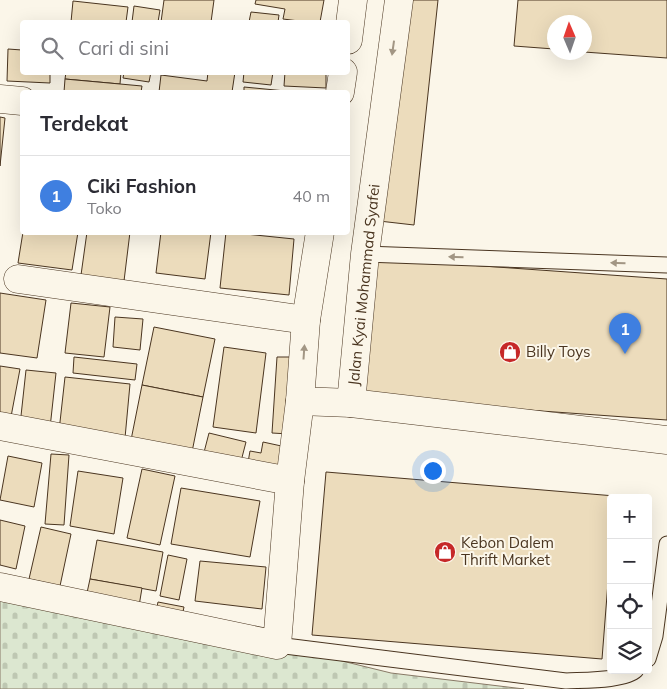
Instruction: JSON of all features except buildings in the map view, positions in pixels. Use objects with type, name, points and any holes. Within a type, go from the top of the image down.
[{"type":"street","points":[[350,24],[353,0]]},
{"type":"street","name":"Jalan Kyai Mohammad Syafei","points":[[399,0],[365,254],[351,403],[667,440]]},
{"type":"street","points":[[340,90],[343,75]]},
{"type":"street","points":[[0,99],[20,101]]},
{"type":"street","points":[[0,587],[277,645],[290,482],[300,401],[306,320],[320,235]]},
{"type":"street","points":[[18,279],[306,320]]},
{"type":"street","points":[[300,401],[351,403]]},
{"type":"street","points":[[0,426],[290,482]]},
{"type":"lane","points":[[365,254],[667,265]]},
{"type":"lane","points":[[652,646],[655,636],[667,544]]},
{"type":"lane","points":[[277,645],[566,681],[605,679],[632,674]]},
{"type":"green space","points":[[0,587],[277,645],[391,673],[524,689],[0,689]]},
{"type":"place","name":"Billy Toys","points":[[510,352]]},
{"type":"place","name":"Ciki Fashion","points":[[625,354]]},
{"type":"place","name":"Kebon Dalem Thrift Market","points":[[445,552]]}]
